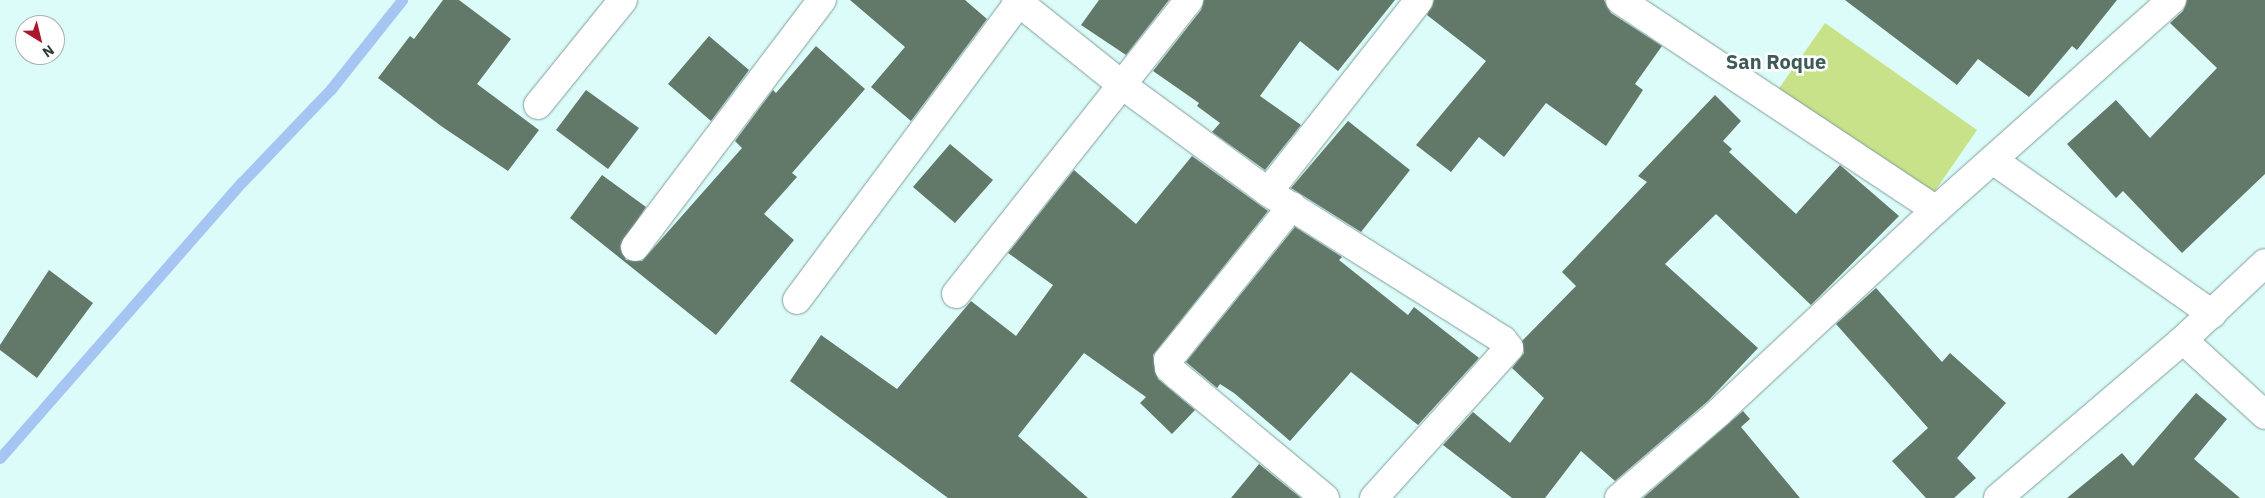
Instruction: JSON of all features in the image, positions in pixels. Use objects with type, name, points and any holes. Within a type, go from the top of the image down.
[{"type":"street","points":[[538,105],[622,0]]},
{"type":"street","points":[[635,247],[822,0]]},
{"type":"street","points":[[956,294],[1189,0]]},
{"type":"street","points":[[1268,192],[1418,0]]},
{"type":"street","points":[[1620,0],[1936,210]]},
{"type":"street","points":[[1619,498],[1718,413],[1936,210],[2172,0]]},
{"type":"street","points":[[797,300],[1019,1],[1122,85],[1268,192],[1503,340],[1509,348],[1374,498]]},
{"type":"street","points":[[1993,160],[2212,314]]},
{"type":"street","points":[[1292,206],[1168,360],[1169,368],[1178,376],[1325,498]]},
{"type":"street","points":[[1998,498],[2183,340],[2265,263]]},
{"type":"street","points":[[2183,340],[2265,416]]},
{"type":"green space","points":[[1825,23],[1977,130],[1928,201],[1775,94]]},
{"type":"building","points":[[443,0],[459,0],[511,39],[477,84],[539,130],[508,171],[441,126],[378,78],[410,36],[414,39]]},
{"type":"building","points":[[850,0],[965,0],[987,19],[911,121],[871,87],[905,47]]},
{"type":"building","points":[[1099,0],[1169,0],[1126,55],[1081,25]]},
{"type":"building","points":[[1204,0],[1395,0],[1338,71],[1300,41],[1260,96],[1301,125],[1265,170],[1212,132],[1220,123],[1197,106],[1199,103],[1153,71],[1201,10]]},
{"type":"building","points":[[1434,0],[1604,0],[1611,13],[1662,46],[1635,84],[1643,90],[1606,146],[1546,103],[1504,157],[1479,137],[1451,172],[1416,145],[1486,61],[1427,15]]},
{"type":"building","points":[[1845,0],[2117,0],[2077,50],[2072,46],[2029,97],[1978,59],[1957,85]]},
{"type":"building","points":[[2187,0],[2265,0],[2265,174],[2182,253],[2123,191],[2116,198],[2067,144],[2116,100],[2150,138],[2217,68],[2170,23],[2183,11]]},
{"type":"building","points":[[709,36],[749,70],[711,121],[668,84]]},
{"type":"building","points":[[816,46],[865,89],[792,173],[797,177],[764,214],[794,240],[716,335],[570,218],[602,175],[646,207],[620,246],[626,260],[642,261],[742,148],[735,141],[773,90],[776,93]]},
{"type":"building","points":[[586,90],[639,128],[608,169],[556,130]]},
{"type":"building","points":[[1715,95],[1741,121],[1723,141],[1732,149],[1729,152],[1796,214],[1840,165],[1899,216],[1811,305],[1716,214],[1665,264],[1758,348],[1708,401],[1615,481],[1581,451],[1545,498],[1512,498],[1443,445],[1473,412],[1510,443],[1544,398],[1512,368],[1524,353],[1522,341],[1576,286],[1562,272],[1647,182],[1638,176]]},
{"type":"building","points":[[1348,121],[1410,170],[1361,232],[1291,188]]},
{"type":"building","points":[[950,144],[993,180],[955,223],[913,187]]},
{"type":"building","points":[[1192,156],[1268,211],[1153,355],[1158,379],[1195,410],[1172,434],[1140,403],[1146,397],[1084,353],[1018,436],[1088,498],[948,498],[790,381],[821,335],[897,389],[971,301],[1016,336],[1053,285],[1008,253],[1074,170],[1136,224]]},
{"type":"building","points":[[1295,227],[1342,257],[1339,260],[1408,315],[1414,307],[1479,358],[1418,425],[1351,372],[1290,441],[1234,393],[1220,384],[1217,388],[1186,362]]},
{"type":"building","points":[[49,270],[93,303],[37,378],[0,350],[0,345]]},
{"type":"building","points":[[1876,288],[1942,362],[1950,353],[2006,403],[1957,458],[1976,478],[1954,498],[1926,498],[1892,461],[1928,428],[1836,324]]},
{"type":"building","points":[[2196,393],[2227,419],[2194,459],[2240,498],[2067,498],[2122,453],[2133,466]]},
{"type":"building","points":[[1743,411],[1750,419],[1741,427],[1800,498],[1643,498]]},
{"type":"building","points":[[1259,464],[1301,498],[1231,498]]},
{"type":"waterway","points":[[0,458],[242,182],[331,89],[402,0]]},
{"type":"district","name":"San Roque","points":[[1776,61]]}]
